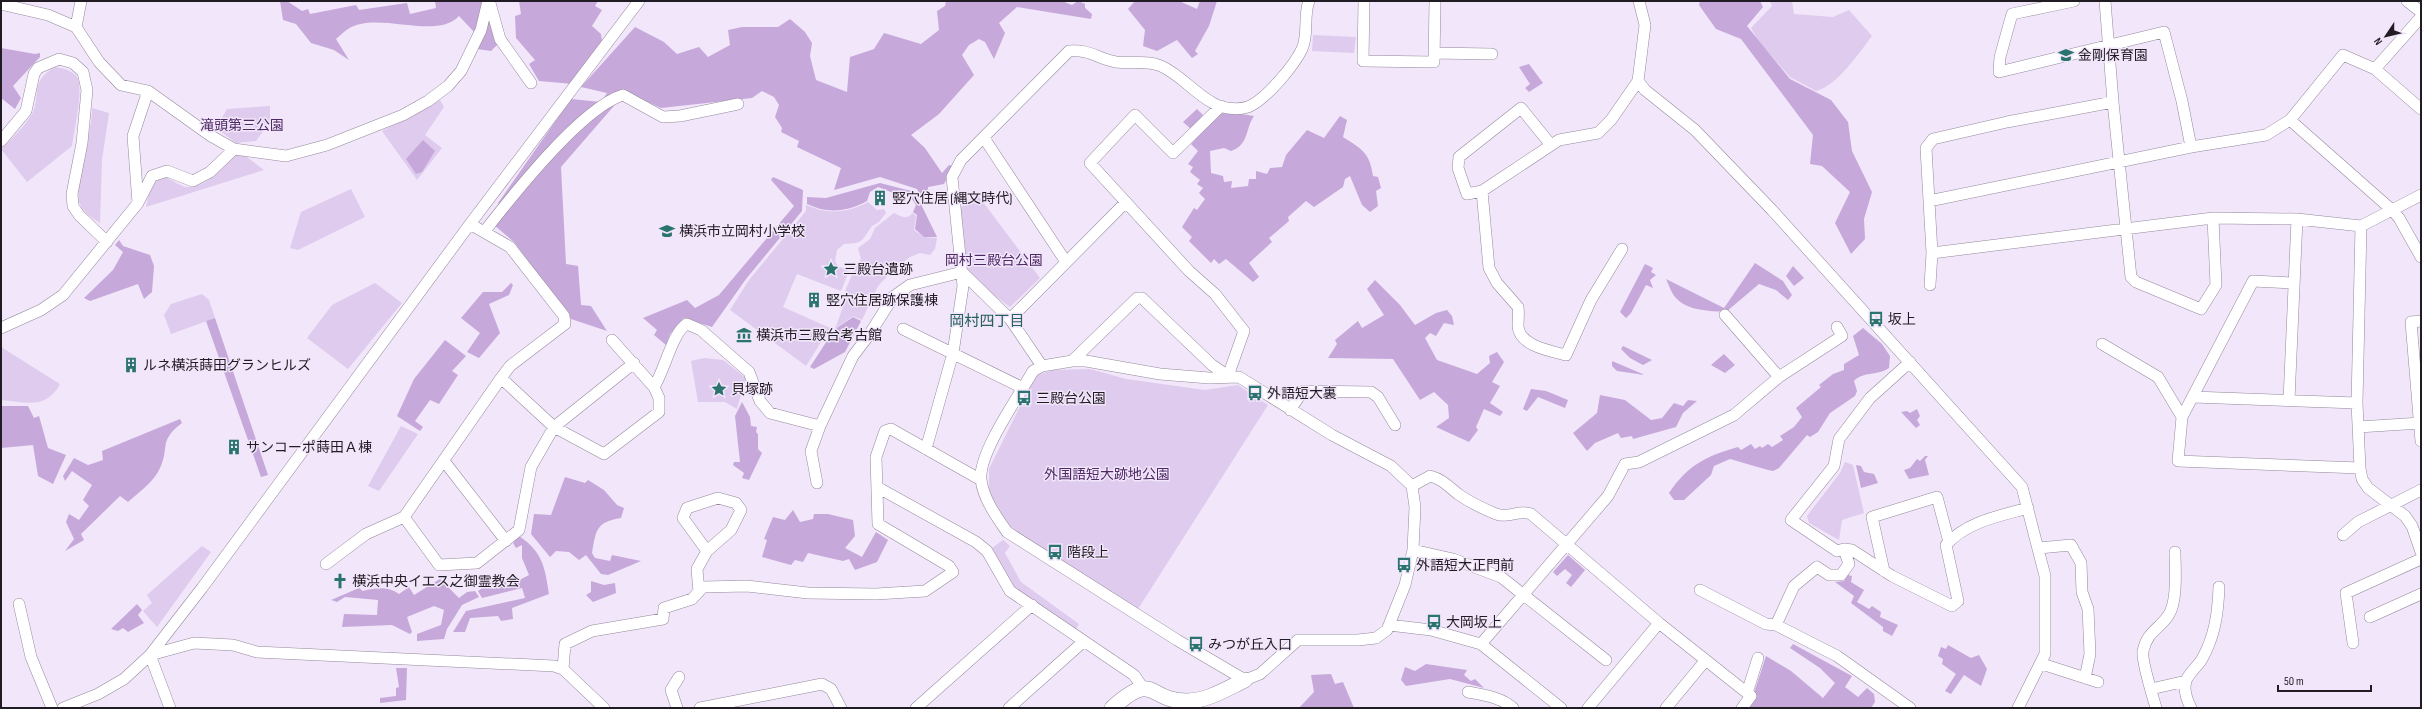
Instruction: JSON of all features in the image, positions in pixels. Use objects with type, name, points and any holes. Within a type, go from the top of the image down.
[{"type":"street","points":[[76,27],[81,1]]},
{"type":"street","points":[[1,4],[48,15],[76,27],[99,62],[121,85],[148,91],[184,119],[234,149],[286,156],[296,155],[368,130],[428,101],[448,86],[461,71],[481,30],[488,1]]},
{"type":"street","points":[[488,1],[500,39],[531,83]]},
{"type":"street","points":[[63,708],[98,694],[124,679],[150,655],[202,588],[470,224],[639,1]]},
{"type":"street","points":[[926,448],[952,353],[962,286],[962,272],[952,176],[961,160],[1069,51],[1087,52],[1115,62],[1144,62],[1160,66],[1176,74],[1213,104],[1232,108],[1252,105],[1286,73],[1302,49],[1307,33],[1309,1]]},
{"type":"street","points":[[1364,1],[1363,61],[1434,62],[1435,1]]},
{"type":"street","points":[[1639,1],[1645,25],[1637,69],[1638,81],[1645,90],[1695,130],[1772,210],[2022,487],[2046,576],[2045,654],[2042,664],[2018,708]]},
{"type":"street","points":[[2074,1],[2012,14],[2000,57],[1999,72],[2164,32],[2182,101],[2191,147]]},
{"type":"street","points":[[2105,1],[2113,102],[2131,277],[2136,282],[2201,309],[2216,285],[2213,218]]},
{"type":"street","points":[[2407,1],[2421,12]]},
{"type":"street","points":[[2375,69],[2421,17]]},
{"type":"street","points":[[1434,53],[1492,54]]},
{"type":"street","points":[[1929,201],[2191,147],[2266,135],[2290,120],[2343,55],[2375,69],[2421,110]]},
{"type":"street","points":[[1,141],[26,111],[34,74],[38,68],[59,59],[73,62],[83,72],[87,90],[82,143],[72,194],[73,206],[79,215],[107,242]]},
{"type":"street","points":[[1551,145],[1521,108],[1459,157],[1458,168],[1467,194],[1482,190],[1559,140],[1598,133],[1611,120],[1638,81]]},
{"type":"street","points":[[138,203],[133,136],[148,91]]},
{"type":"street","points":[[484,232],[507,202],[555,149],[600,106],[610,99],[623,95],[663,117],[680,116],[738,104]]},
{"type":"street","points":[[1930,285],[1932,253],[1926,148],[1933,140],[2007,122],[2113,102]]},
{"type":"street","points":[[1221,106],[1173,153],[1135,115],[1090,163],[1189,271],[1215,294],[1244,331],[1228,376]]},
{"type":"street","points":[[2290,120],[2392,210],[2399,218],[2421,257]]},
{"type":"street","points":[[984,138],[1066,262]]},
{"type":"street","points":[[1,328],[41,310],[63,295],[138,203],[152,176],[167,171],[193,181],[210,172],[234,149]]},
{"type":"street","points":[[1482,190],[1489,268],[1497,283],[1518,307],[1518,326],[1521,334],[1532,345],[1566,355],[1591,300],[1622,249]]},
{"type":"street","points":[[1932,253],[2126,227],[2213,218],[2297,219],[2361,226],[2421,195]]},
{"type":"street","points":[[1010,319],[1126,202]]},
{"type":"street","points":[[2289,400],[2297,219]]},
{"type":"street","points":[[326,564],[366,534],[404,517],[510,366],[560,330],[565,324],[564,316],[510,247],[470,224]]},
{"type":"street","points":[[2361,226],[2357,403],[2360,468],[2362,479],[2368,488],[2405,516],[2412,526],[2421,552]]},
{"type":"street","points":[[962,272],[1010,319],[1042,366]]},
{"type":"street","points":[[817,482],[811,451],[820,426],[853,356],[893,297],[910,284],[962,272]]},
{"type":"street","points":[[2293,283],[2253,281],[2182,417],[2178,461],[2360,468]]},
{"type":"street","points":[[1072,361],[1137,298],[1142,298],[1212,365],[1228,376]]},
{"type":"street","points":[[1725,315],[1779,378]]},
{"type":"street","points":[[2421,321],[2411,322],[2421,441]]},
{"type":"street","points":[[654,387],[661,377],[679,330],[687,324],[700,330],[746,369],[753,379],[760,401],[770,413],[820,426]]},
{"type":"street","points":[[1481,644],[1608,496],[1625,464],[1639,462],[1734,415],[1779,378],[1842,336],[1837,327]]},
{"type":"street","points":[[903,329],[1023,388]]},
{"type":"street","points":[[501,378],[554,427],[604,454],[659,412],[660,398],[654,387],[612,340]]},
{"type":"street","points":[[2102,344],[2158,377],[2182,417]]},
{"type":"street","points":[[877,487],[976,542],[987,552],[1010,591],[1083,642],[1134,675],[1143,688],[1178,701],[1194,704],[1260,674],[1298,640],[1376,638],[1387,630],[1405,585],[1413,550],[1415,507],[1412,486],[1391,466],[1290,410],[1238,377],[1228,376],[1209,378],[1160,374],[1086,361],[1072,361],[1042,366],[1033,371],[986,456],[981,480],[993,512],[1008,532],[1177,640],[1244,680]]},
{"type":"street","points":[[1910,362],[1870,398],[1839,439],[1834,466],[1791,520],[1838,551],[1852,550],[1884,571],[1952,606],[1958,601],[1946,546],[1949,542],[1982,520],[2028,508]]},
{"type":"street","points":[[404,517],[439,565],[477,563],[519,530],[530,467],[554,427],[634,363]]},
{"type":"street","points":[[1290,410],[1303,391],[1371,392],[1378,397],[1395,425]]},
{"type":"street","points":[[2193,397],[2357,403]]},
{"type":"street","points":[[2358,427],[2420,423]]},
{"type":"street","points":[[563,669],[565,644],[592,631],[663,618],[664,608],[692,599],[703,588],[747,586],[837,595],[924,591],[953,572],[948,566],[878,524],[876,457],[885,431],[891,429],[981,480]]},
{"type":"street","points":[[444,461],[506,541]]},
{"type":"street","points":[[1412,486],[1430,476],[1439,478],[1458,493],[1494,513],[1505,517],[1523,511],[1531,514],[1659,623],[1751,696],[1742,708]]},
{"type":"street","points":[[2343,535],[2358,522],[2421,490]]},
{"type":"street","points":[[1884,571],[1872,517],[1938,497],[1949,542]]},
{"type":"street","points":[[699,592],[697,569],[707,551],[731,530],[741,510],[736,503],[718,498],[687,508],[683,518],[707,551]]},
{"type":"street","points":[[2039,548],[2071,545],[2081,563],[2082,592],[2088,609],[2090,646],[2085,678]]},
{"type":"street","points":[[1413,550],[1454,559],[1501,577],[1606,660]]},
{"type":"street","points":[[1776,625],[1794,586],[1817,567],[1829,575],[1841,575],[1848,564],[1844,550]]},
{"type":"street","points":[[2156,708],[2142,652],[2149,636],[2168,616],[2170,610],[2174,594],[2175,552]]},
{"type":"street","points":[[2353,643],[2346,593],[2421,559]]},
{"type":"street","points":[[2151,690],[2186,681],[2196,670],[2210,646],[2218,612],[2219,587]]},
{"type":"street","points":[[1700,590],[1766,624],[1776,625],[1837,656],[1910,708]]},
{"type":"street","points":[[2370,617],[2421,594]]},
{"type":"street","points":[[19,604],[31,658],[52,708]]},
{"type":"street","points":[[916,708],[1032,606]]},
{"type":"street","points":[[1588,708],[1659,623]]},
{"type":"street","points":[[1389,625],[1430,630],[1481,644],[1561,708]]},
{"type":"street","points":[[1009,708],[1083,642]]},
{"type":"street","points":[[150,655],[194,643],[233,645],[258,652],[554,666],[563,669],[604,708]]},
{"type":"street","points":[[150,655],[170,708]]},
{"type":"street","points":[[1747,693],[1758,658]]},
{"type":"street","points":[[1666,708],[1705,661]]},
{"type":"street","points":[[2042,664],[2098,682]]},
{"type":"street","points":[[677,708],[671,690],[679,677]]},
{"type":"street","points":[[2186,681],[2186,697],[2191,708]]},
{"type":"street","points":[[700,708],[822,684],[830,689],[841,708]]},
{"type":"street","points":[[1112,708],[1128,694],[1143,688]]},
{"type":"street","points":[[1468,692],[1507,702],[1513,708]]},
{"type":"green space","points":[[1770,1],[1792,1],[1794,14],[1833,17],[1849,10],[1872,36],[1840,76],[1824,88],[1816,91],[1790,77],[1759,42],[1751,28],[1772,6]]},
{"type":"green space","points":[[1313,35],[1356,37],[1354,53],[1312,51]]},
{"type":"green space","points":[[55,67],[70,71],[77,77],[79,83],[79,100],[72,146],[27,182],[1,149],[20,130],[34,111],[38,85],[46,73]]},
{"type":"green space","points":[[440,100],[444,107],[425,135],[442,148],[417,180],[382,131]]},
{"type":"green space","name":"滝頭第三公園","points":[[270,106],[270,122],[256,141],[236,143],[216,128],[227,109]]},
{"type":"green space","points":[[92,108],[109,113],[102,160],[100,223],[86,213],[80,204],[79,197],[79,186],[90,131]]},
{"type":"green space","points":[[236,154],[243,154],[264,170],[146,207],[153,185],[160,179],[165,177],[185,187],[201,184],[220,170]]},
{"type":"green space","points":[[351,189],[365,217],[298,250],[290,248],[301,212]]},
{"type":"green space","name":"岡村三殿台公園","points":[[977,194],[1040,278],[1010,307],[980,285],[967,269],[960,208]]},
{"type":"green space","points":[[868,202],[877,210],[884,209],[886,213],[879,222],[872,226],[862,240],[856,243],[844,244],[837,250],[835,261],[838,266],[849,271],[841,291],[797,274],[783,307],[830,328],[806,366],[730,310],[749,280],[806,211],[806,205],[822,210],[838,211],[853,209]]},
{"type":"green space","points":[[894,213],[902,217],[908,217],[913,213],[916,216],[914,230],[924,237],[937,238],[935,249],[930,255],[920,253],[910,257],[893,270],[878,286],[862,320],[853,316],[835,329],[848,293],[845,291],[854,270],[861,259],[858,248],[870,239],[875,228]]},
{"type":"green space","points":[[375,283],[402,303],[348,369],[307,338],[332,305]]},
{"type":"green space","points":[[202,294],[209,300],[215,318],[171,334],[164,315],[171,304]]},
{"type":"green space","points":[[1,347],[60,384],[48,398],[42,401],[27,403],[1,400]]},
{"type":"green space","name":"貝塚跡","points":[[704,358],[723,360],[746,378],[737,409],[725,402],[698,402],[691,361]]},
{"type":"green space","name":"外国語短大跡地公園","points":[[1090,369],[1126,379],[1205,390],[1238,385],[1268,405],[1138,609],[1013,530],[997,509],[989,489],[989,469],[1035,376],[1052,370]]},
{"type":"green space","points":[[401,426],[418,434],[379,491],[368,486]]},
{"type":"green space","points":[[1845,462],[1853,465],[1864,513],[1842,520],[1839,540],[1809,523],[1807,516],[1840,473]]},
{"type":"green space","points":[[1003,540],[1010,546],[1005,553],[1021,582],[1079,624],[1076,630],[1013,587],[992,548]]},
{"type":"green space","points":[[202,546],[211,552],[157,627],[143,611],[152,603],[147,595]]},
{"type":"shaded area","points":[[280,1],[287,1],[302,11],[308,9],[310,14],[356,5],[359,10],[407,3],[410,14],[436,8],[435,1],[482,1],[483,16],[476,34],[459,16],[449,23],[436,26],[374,22],[360,24],[348,29],[336,39],[349,60],[334,50],[311,43],[296,24],[283,20]]},
{"type":"shaded area","points":[[519,1],[598,1],[595,6],[602,10],[592,26],[601,34],[602,41],[573,84],[539,81],[529,64],[535,60],[516,38],[515,16],[521,14]]},
{"type":"shaded area","points":[[946,1],[1062,1],[1072,5],[1078,1],[1085,4],[1085,8],[1092,14],[1091,19],[1017,7],[999,23],[1005,33],[994,59],[985,42],[979,39],[969,45],[962,55],[974,75],[939,114],[911,135],[925,148],[942,173],[949,165],[953,166],[944,184],[928,187],[927,200],[923,200],[917,189],[880,177],[834,190],[841,168],[797,147],[799,141],[781,132],[782,128],[775,117],[779,105],[774,97],[762,91],[752,98],[661,108],[626,92],[561,167],[566,264],[578,266],[581,305],[591,306],[607,331],[571,319],[514,242],[494,225],[505,209],[498,203],[571,99],[601,102],[607,93],[581,87],[635,27],[664,42],[677,54],[699,47],[708,57],[730,45],[728,30],[742,27],[778,27],[790,19],[805,32],[812,43],[810,56],[816,80],[847,92],[850,57],[874,49],[884,33],[921,44],[939,30],[937,11],[945,6]]},
{"type":"shaded area","points":[[1135,1],[1179,1],[1197,9],[1200,1],[1217,1],[1209,26],[1195,51],[1198,54],[1192,58],[1177,40],[1157,51],[1143,46],[1145,30],[1128,9]]},
{"type":"shaded area","points":[[1700,1],[1760,1],[1763,7],[1747,26],[1790,79],[1831,100],[1848,122],[1852,151],[1872,192],[1864,219],[1865,239],[1851,254],[1835,223],[1850,192],[1822,166],[1810,164],[1813,135],[1741,39],[1716,29],[1699,5]]},
{"type":"shaded area","points":[[489,13],[498,44],[491,51],[477,49]]},
{"type":"shaded area","points":[[1,48],[35,54],[40,53],[40,57],[13,86],[21,98],[15,109],[1,98]]},
{"type":"shaded area","points":[[1529,64],[1543,83],[1529,92],[1525,88],[1530,84],[1519,67]]},
{"type":"shaded area","points":[[1197,109],[1203,115],[1191,129],[1183,122]]},
{"type":"shaded area","points":[[1235,113],[1254,116],[1244,141],[1241,145],[1231,151],[1224,148],[1210,151],[1211,173],[1223,176],[1224,182],[1232,181],[1231,188],[1248,186],[1249,179],[1256,179],[1256,171],[1267,174],[1270,168],[1282,167],[1286,155],[1307,130],[1324,138],[1340,116],[1347,120],[1343,137],[1364,152],[1370,162],[1373,176],[1378,177],[1381,188],[1376,191],[1378,206],[1370,212],[1362,205],[1350,176],[1345,179],[1343,187],[1314,207],[1306,201],[1288,217],[1289,221],[1269,238],[1272,242],[1249,263],[1259,277],[1253,282],[1226,259],[1219,264],[1214,259],[1211,263],[1189,241],[1192,237],[1182,227],[1194,208],[1197,210],[1205,199],[1199,193],[1203,188],[1197,184],[1200,180],[1190,172],[1193,167],[1188,164],[1198,151],[1191,144],[1219,114]]},
{"type":"shaded area","points":[[423,140],[435,151],[422,172],[416,174],[406,159]]},
{"type":"shaded area","points":[[773,177],[803,190],[802,211],[746,279],[712,327],[684,318],[670,334],[666,345],[654,335],[657,330],[643,318],[687,300],[695,308],[719,295],[794,206],[771,180]]},
{"type":"shaded area","points":[[880,183],[915,192],[937,237],[924,237],[915,229],[917,215],[913,212],[916,205],[910,197],[905,194],[897,194],[878,187],[870,192],[867,201],[852,208],[830,210],[807,204],[807,197],[826,198]]},
{"type":"shaded area","points":[[119,240],[123,246],[150,255],[154,266],[152,292],[144,299],[138,284],[90,301],[84,298],[113,270],[123,252],[115,245]]},
{"type":"shaded area","points":[[1755,263],[1783,281],[1792,295],[1788,300],[1776,290],[1759,284],[1726,312],[1700,310],[1686,306],[1676,298],[1666,279],[1724,308]]},
{"type":"shaded area","points":[[1645,264],[1653,268],[1651,272],[1656,275],[1650,280],[1653,288],[1646,285],[1631,313],[1626,318],[1620,312]]},
{"type":"shaded area","points":[[1793,266],[1804,278],[1794,286],[1786,276]]},
{"type":"shaded area","points":[[1375,280],[1400,305],[1415,325],[1436,313],[1447,310],[1452,316],[1454,325],[1444,323],[1436,336],[1430,333],[1425,338],[1437,360],[1477,374],[1490,363],[1489,356],[1497,352],[1504,362],[1492,382],[1500,386],[1490,403],[1503,412],[1500,416],[1484,409],[1476,427],[1478,430],[1469,442],[1436,427],[1449,418],[1448,405],[1434,392],[1420,400],[1393,359],[1328,358],[1337,344],[1335,340],[1358,321],[1362,328],[1384,315],[1367,289]]},
{"type":"shaded area","points":[[511,283],[513,285],[509,295],[489,304],[500,333],[479,358],[467,352],[480,333],[461,318],[483,292],[502,292]]},
{"type":"shaded area","points":[[853,317],[861,321],[845,352],[814,369],[810,367],[834,330]]},
{"type":"shaded area","points":[[215,318],[268,475],[261,477],[206,321]]},
{"type":"shaded area","points":[[1863,328],[1882,344],[1890,356],[1889,368],[1880,372],[1862,376],[1854,381],[1857,391],[1855,396],[1830,413],[1818,432],[1810,437],[1807,435],[1779,468],[1773,471],[1730,459],[1714,466],[1711,475],[1684,500],[1674,500],[1669,493],[1676,483],[1683,475],[1707,458],[1738,447],[1741,450],[1751,444],[1755,449],[1760,446],[1762,448],[1768,444],[1772,447],[1783,440],[1780,436],[1794,427],[1802,417],[1796,408],[1821,387],[1819,385],[1833,374],[1844,370],[1844,364],[1859,355],[1853,336]]},
{"type":"shaded area","points":[[445,340],[466,356],[452,371],[458,375],[439,404],[430,400],[415,421],[423,427],[420,431],[397,416],[414,379]]},
{"type":"shaded area","points":[[1623,346],[1652,360],[1643,365],[1630,358],[1621,349]]},
{"type":"shaded area","points":[[1724,354],[1735,365],[1725,373],[1711,365]]},
{"type":"shaded area","points":[[1612,361],[1645,375],[1617,371],[1612,366]]},
{"type":"shaded area","points":[[1531,389],[1546,391],[1568,400],[1565,408],[1538,397],[1527,411],[1523,409]]},
{"type":"shaded area","points":[[1600,395],[1625,400],[1651,420],[1662,418],[1674,403],[1683,406],[1688,400],[1697,401],[1683,413],[1676,427],[1633,439],[1632,436],[1621,438],[1618,433],[1595,443],[1587,451],[1573,433],[1597,413]]},
{"type":"shaded area","points":[[742,402],[750,417],[751,426],[757,427],[756,432],[758,434],[758,449],[762,453],[749,480],[742,478],[744,473],[733,465],[734,462],[740,462],[735,416]]},
{"type":"shaded area","points":[[1,406],[28,406],[34,418],[39,416],[48,448],[66,455],[53,484],[38,476],[33,445],[1,448]]},
{"type":"shaded area","points":[[1917,409],[1920,416],[1917,420],[1920,425],[1916,428],[1901,412],[1907,411],[1910,413]]},
{"type":"shaded area","points":[[180,419],[182,423],[175,429],[167,440],[163,461],[157,473],[150,482],[128,502],[120,496],[81,534],[84,540],[65,551],[74,539],[66,522],[69,514],[79,520],[89,506],[83,500],[92,485],[72,471],[65,481],[63,476],[74,458],[88,465],[103,460],[102,451]]},
{"type":"shaded area","points":[[1925,456],[1928,456],[1925,460],[1929,475],[1909,479],[1904,470],[1910,468],[1917,459],[1920,461]]},
{"type":"shaded area","points":[[1856,465],[1861,466],[1864,472],[1874,474],[1878,483],[1861,488]]},
{"type":"shaded area","points":[[565,477],[585,483],[588,480],[604,490],[617,505],[624,508],[621,518],[606,522],[596,533],[592,553],[595,558],[610,561],[612,555],[641,561],[608,575],[601,574],[586,555],[579,560],[569,552],[556,551],[550,557],[531,534],[534,514],[551,515]]},
{"type":"shaded area","points":[[793,510],[800,522],[813,519],[814,514],[828,514],[853,520],[855,536],[845,548],[862,557],[876,532],[888,540],[877,562],[855,570],[849,559],[843,561],[808,553],[803,562],[795,560],[791,565],[762,557],[767,540],[764,539],[773,517],[785,520]]},
{"type":"shaded area","points":[[519,536],[533,548],[542,561],[549,594],[512,608],[513,619],[501,621],[498,616],[470,618],[465,632],[453,632],[466,611],[525,598],[522,588],[482,598],[478,591],[488,584],[493,589],[505,581],[508,586],[529,575],[522,558],[522,545],[516,548],[513,543]]},
{"type":"shaded area","points":[[1568,555],[1585,570],[1571,587],[1566,583],[1572,575],[1565,569],[1557,576],[1553,572]]},
{"type":"shaded area","points":[[1848,575],[1852,576],[1851,582],[1864,590],[1857,602],[1869,609],[1872,606],[1881,612],[1880,617],[1898,625],[1892,636],[1883,631],[1883,627],[1851,603],[1854,596],[1835,582],[1844,581]]},
{"type":"shaded area","points":[[440,579],[459,598],[467,592],[475,591],[479,597],[462,605],[447,629],[444,639],[417,641],[417,634],[441,625],[444,610],[434,606],[407,617],[412,632],[410,634],[392,625],[342,627],[344,614],[377,615],[378,600],[345,597],[337,602],[331,600],[359,588],[363,591],[386,589],[395,591],[399,594],[409,587],[414,595]]},
{"type":"shaded area","points":[[591,581],[604,585],[615,583],[616,593],[593,602],[586,595],[591,592]]},
{"type":"shaded area","points":[[137,604],[142,610],[138,615],[144,623],[128,632],[123,628],[118,631],[111,629]]},
{"type":"shaded area","points":[[1793,644],[1852,676],[1845,687],[1858,697],[1867,688],[1874,694],[1875,702],[1871,708],[1749,708],[1766,656],[1791,671],[1823,698],[1835,683],[1820,668],[1790,648]]},
{"type":"shaded area","points":[[1948,645],[1971,658],[1979,655],[1987,669],[1981,686],[1964,675],[1951,694],[1945,691],[1956,674],[1942,664],[1943,659],[1938,656],[1941,647],[1946,649]]},
{"type":"shaded area","points":[[1426,664],[1467,670],[1464,675],[1471,681],[1475,679],[1484,688],[1450,679],[1406,686],[1401,680],[1405,667],[1415,671]]},
{"type":"shaded area","points":[[396,668],[407,668],[406,700],[380,703],[380,698],[396,696],[396,688],[399,687]]},
{"type":"shaded area","points":[[1331,674],[1335,684],[1343,682],[1354,708],[1299,708],[1314,692],[1311,675]]},
{"type":"place","name":"金剛保育園","points":[[2066,55]]},
{"type":"place","name":"竪穴住居 (縄文時代)","points":[[880,198]]},
{"type":"place","name":"横浜市立岡村小学校","points":[[667,231]]},
{"type":"place","name":"三殿台遺跡","points":[[831,269]]},
{"type":"place","name":"竪穴住居跡保護棟","points":[[814,300]]},
{"type":"place","name":"坂上","points":[[1876,319]]},
{"type":"place","name":"横浜市三殿台考古館","points":[[744,335]]},
{"type":"place","name":"ルネ横浜蒔田グランヒルズ","points":[[131,365]]},
{"type":"place","name":"貝塚跡","points":[[719,389]]},
{"type":"place","name":"外語短大裏","points":[[1255,393]]},
{"type":"place","name":"三殿台公園","points":[[1024,398]]},
{"type":"place","name":"サンコーポ蒔田Ａ棟","points":[[234,447]]},
{"type":"place","name":"階段上","points":[[1055,552]]},
{"type":"place","name":"外語短大正門前","points":[[1404,565]]},
{"type":"place","name":"横浜中央イエス之御霊教会","points":[[340,581]]},
{"type":"place","name":"大岡坂上","points":[[1434,622]]},
{"type":"place","name":"みつが丘入口","points":[[1196,644]]},
{"type":"district","name":"岡村四丁目","points":[[987,321]]}]
